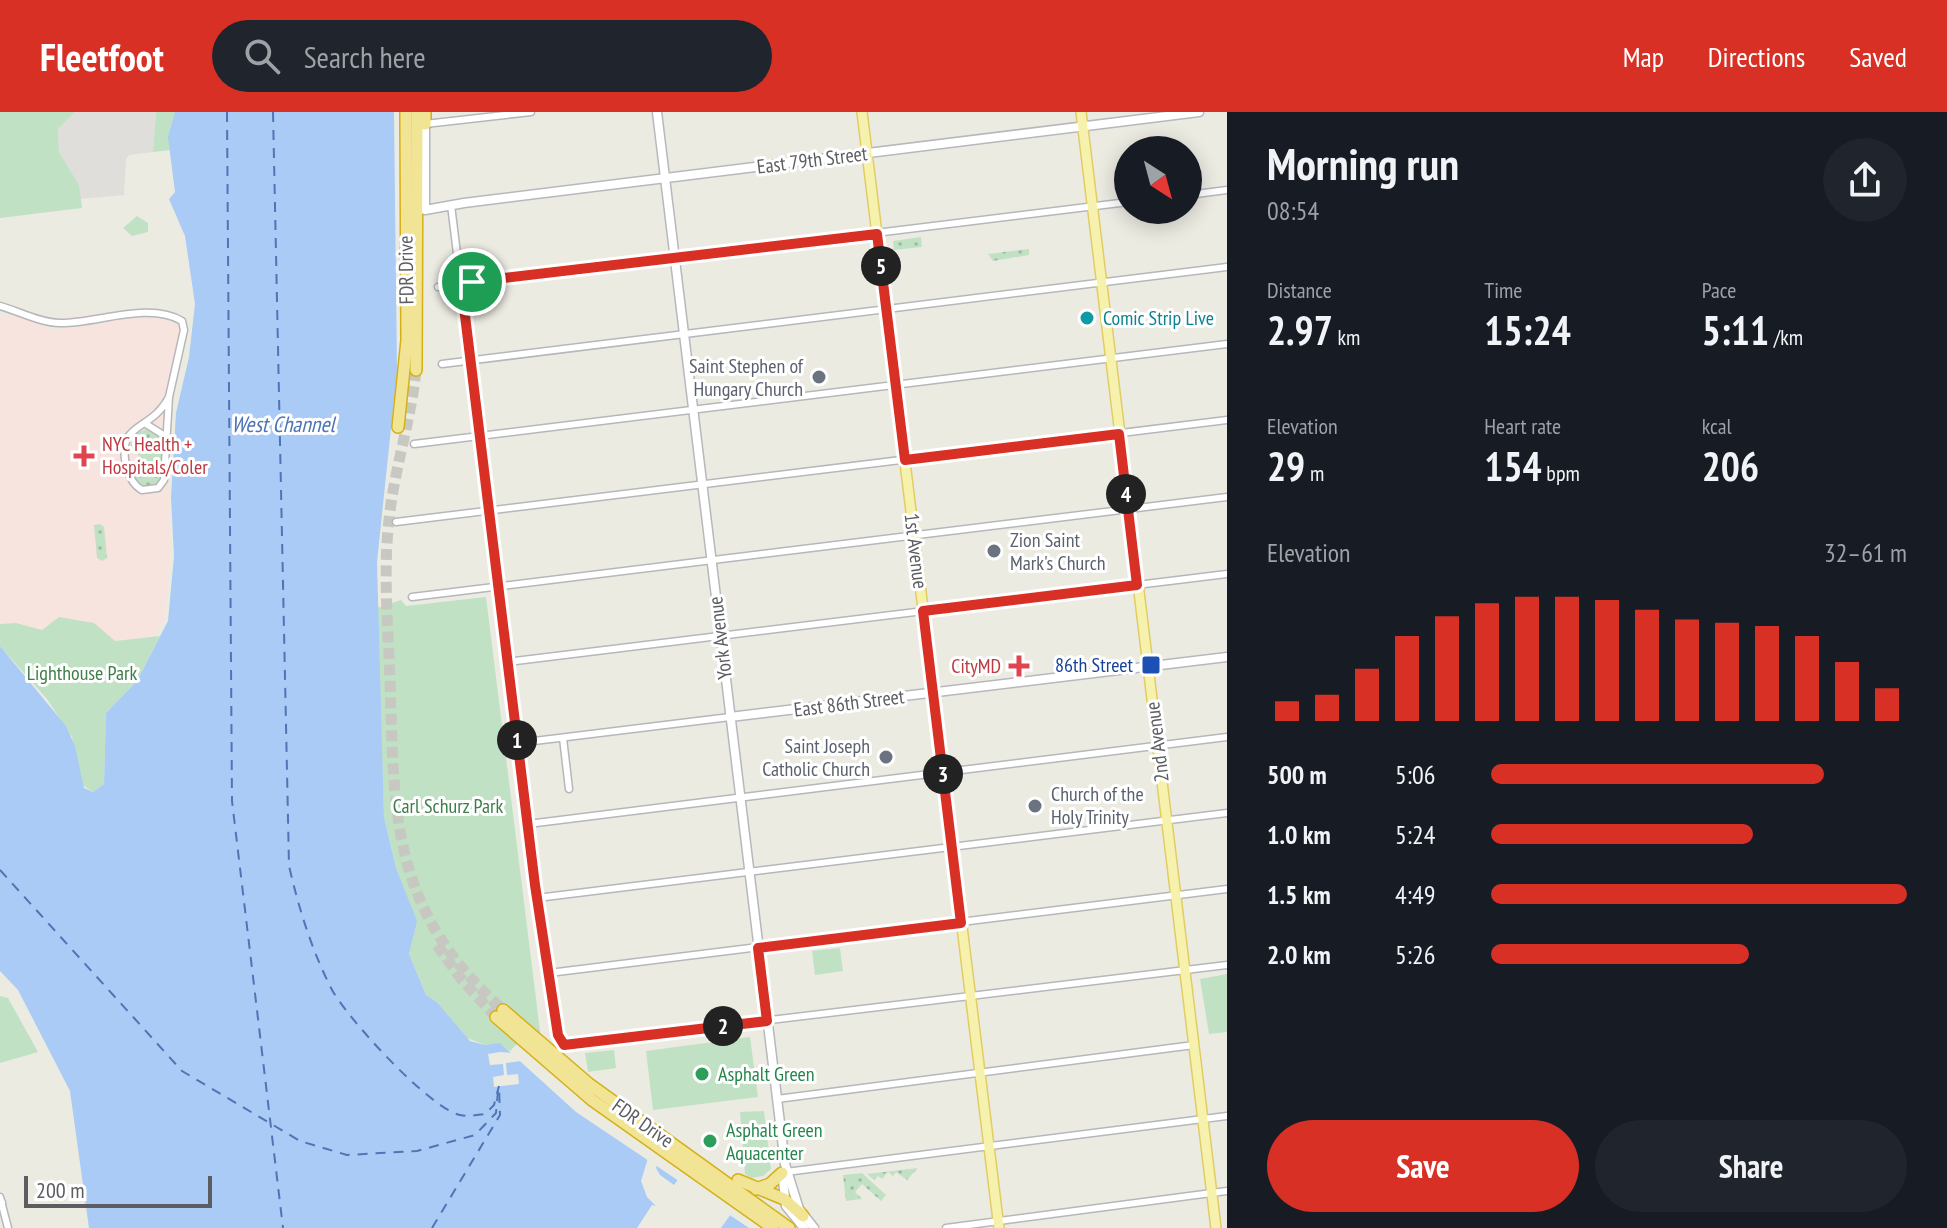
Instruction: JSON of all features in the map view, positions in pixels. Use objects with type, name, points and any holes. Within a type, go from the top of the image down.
[{"type":"highway","name":"FDR Drive","points":[[398,427],[407,340],[406,112]]},
{"type":"highway","name":"FDR Drive","points":[[416,370],[417,112]]},
{"type":"highway","name":"FDR Drive","points":[[773,1228],[592,1100],[500,1014],[589,1084],[789,1228]]},
{"type":"highway","points":[[701,1163],[784,1199],[804,1222]]},
{"type":"highway","points":[[755,1189],[770,1184],[785,1169]]},
{"type":"main road","name":"York Avenue","points":[[657,112],[777,1099],[785,1169],[784,1199]]},
{"type":"main road","name":"1st Avenue","points":[[862,112],[998,1224]]},
{"type":"main road","name":"2nd Avenue","points":[[1081,112],[1216,1228]]},
{"type":"main road","name":"East 79th Street","points":[[425,210],[1199,112]]},
{"type":"main road","name":"FDR Drive","points":[[425,118],[425,210]]},
{"type":"main road","name":"East 86th Street","points":[[730,717],[1227,657]]},
{"type":"main road","name":"York Avenue","points":[[785,1169],[804,1222],[814,1228]]},
{"type":"street","points":[[425,118],[531,112]]},
{"type":"street","points":[[1202,193],[1227,190]]},
{"type":"street","points":[[438,287],[1114,204]]},
{"type":"street","points":[[451,205],[537,898],[559,1039],[566,1046],[1227,965]]},
{"type":"street","points":[[442,364],[1227,267]]},
{"type":"street","points":[[0,306],[58,323],[113,314],[165,316],[182,321],[184,330],[169,397],[163,484],[154,490],[139,489],[129,476],[126,445],[131,434],[161,411],[169,397]]},
{"type":"street","points":[[414,444],[1227,344]]},
{"type":"street","points":[[396,522],[1227,420]]},
{"type":"street","points":[[146,424],[165,436]]},
{"type":"street","points":[[412,597],[1227,497]]},
{"type":"street","points":[[507,662],[1227,574]]},
{"type":"street","name":"East 86th Street","points":[[518,743],[730,717]]},
{"type":"street","points":[[528,824],[1227,737]]},
{"type":"street","points":[[563,738],[569,789]]},
{"type":"street","points":[[537,898],[1227,813]]},
{"type":"street","points":[[549,973],[1227,889]]},
{"type":"street","points":[[777,1099],[1194,1045]]},
{"type":"street","points":[[785,1169],[1227,1116]]},
{"type":"street","points":[[946,1228],[998,1224],[1227,1191]]},
{"type":"street","points":[[0,1201],[8,1228]]},
{"type":"shaded area","points":[[75,112],[156,112],[153,152],[129,155],[126,159],[124,195],[80,199],[79,185],[59,152],[58,129]]},
{"type":"shaded area","name":"NYC Health + Hospitals/Coler","points":[[174,313],[183,315],[188,325],[168,429],[170,558],[164,620],[155,636],[115,641],[56,619],[42,630],[16,623],[0,624],[0,315],[12,315],[62,329],[63,316]]},
{"type":"green space","points":[[0,112],[75,112],[58,129],[59,152],[79,185],[82,208],[0,218]]},
{"type":"green space","points":[[156,112],[175,112],[170,150],[153,152]]},
{"type":"green space","points":[[137,216],[148,223],[148,232],[132,236],[123,228]]},
{"type":"green space","points":[[921,237],[922,247],[894,250],[893,241]]},
{"type":"green space","points":[[1029,249],[1029,255],[993,261],[988,254]]},
{"type":"green space","points":[[146,429],[160,437],[162,474],[157,485],[145,487],[132,478],[131,469],[141,457],[129,449],[135,434]]},
{"type":"green space","points":[[94,525],[104,527],[107,558],[102,561],[97,558]]},
{"type":"green space","name":"Carl Schurz Park","points":[[486,597],[540,1031],[540,1035],[506,1006],[492,1021],[517,1044],[510,1051],[500,1044],[485,1045],[467,1038],[437,1002],[426,995],[409,954],[416,921],[396,868],[384,817],[377,608],[401,600],[406,606]]},
{"type":"green space","name":"Lighthouse Park","points":[[59,617],[94,623],[115,641],[160,636],[137,681],[106,713],[104,784],[93,792],[81,784],[72,737],[47,699],[0,646],[0,624],[16,623],[42,630]]},
{"type":"green space","points":[[840,948],[843,971],[815,975],[812,951]]},
{"type":"green space","points":[[1227,974],[1227,1032],[1209,1034],[1200,979]]},
{"type":"green space","points":[[0,996],[8,998],[38,1052],[0,1063]]},
{"type":"green space","name":"Asphalt Green","points":[[750,1037],[758,1097],[653,1110],[646,1051]]},
{"type":"green space","points":[[614,1050],[616,1068],[588,1072],[585,1053]]},
{"type":"green space","points":[[764,1111],[771,1169],[763,1176],[751,1178],[745,1174],[740,1112]]},
{"type":"green space","points":[[918,1168],[907,1180],[896,1172],[893,1176],[888,1172],[882,1179],[878,1176],[874,1180],[867,1174]]},
{"type":"green space","points":[[862,1173],[886,1195],[881,1201],[862,1184],[855,1192],[862,1199],[846,1201],[843,1175]]},
{"type":"water","name":"West Channel","points":[[175,112],[394,112],[397,371],[377,562],[384,817],[396,868],[417,921],[409,954],[426,995],[437,1002],[470,1041],[485,1045],[500,1043],[576,1112],[749,1228],[89,1228],[70,1091],[18,990],[0,971],[0,646],[66,726],[75,746],[84,788],[93,792],[104,784],[106,713],[137,681],[168,621],[174,556],[171,497],[176,413],[189,357],[195,304],[185,236],[169,199],[175,192],[168,137]]},
{"type":"pier","points":[[513,1053],[521,1061],[506,1063],[507,1075],[518,1074],[519,1084],[494,1087],[493,1077],[504,1075],[503,1064],[490,1065],[488,1054]]},
{"type":"pier","points":[[649,1155],[658,1161],[656,1168],[660,1175],[674,1185],[679,1178],[731,1214],[721,1228],[637,1228],[652,1205],[656,1206],[647,1197],[641,1181]]},
{"type":"ferry route","points":[[227,112],[232,801],[283,1228]]},
{"type":"ferry route","points":[[273,112],[289,866],[306,928],[331,988],[353,1019],[390,1060],[429,1097],[460,1115],[485,1114],[494,1105],[499,1086]]},
{"type":"ferry route","points":[[0,870],[182,1071],[300,1141],[347,1155],[417,1151],[475,1135],[496,1113],[498,1091]]},
{"type":"ferry route","points":[[432,1228],[500,1115],[499,1087]]},
{"type":"tunnel","points":[[416,370],[391,501],[386,559],[391,728],[398,818],[406,859],[419,898],[439,935],[466,973],[503,1010]]},
{"type":"tunnel","points":[[437,945],[462,980],[496,1017]]},
{"type":"place","name":"Comic Strip Live","points":[[1087,318]]},
{"type":"place","name":"Saint Stephen of Hungary Church","points":[[819,377]]},
{"type":"place","name":"NYC Health + Hospitals/Coler","points":[[84,456]]},
{"type":"place","name":"Zion Saint Mark's Church","points":[[994,551]]},
{"type":"place","name":"86th Street","points":[[1151,665]]},
{"type":"place","name":"CityMD","points":[[1019,666]]},
{"type":"place","name":"Saint Joseph Catholic Church","points":[[886,757]]},
{"type":"place","name":"Church of the Holy Trinity","points":[[1035,806]]},
{"type":"place","name":"Asphalt Green","points":[[702,1074]]},
{"type":"place","name":"Asphalt Green Aquacenter","points":[[710,1141]]},
{"type":"route","points":[[877,234],[905,460],[1119,434],[1137,585],[923,611],[961,923],[758,948],[767,1021],[570,1045],[561,1043],[535,885],[461,283],[472,282],[877,234]]}]
